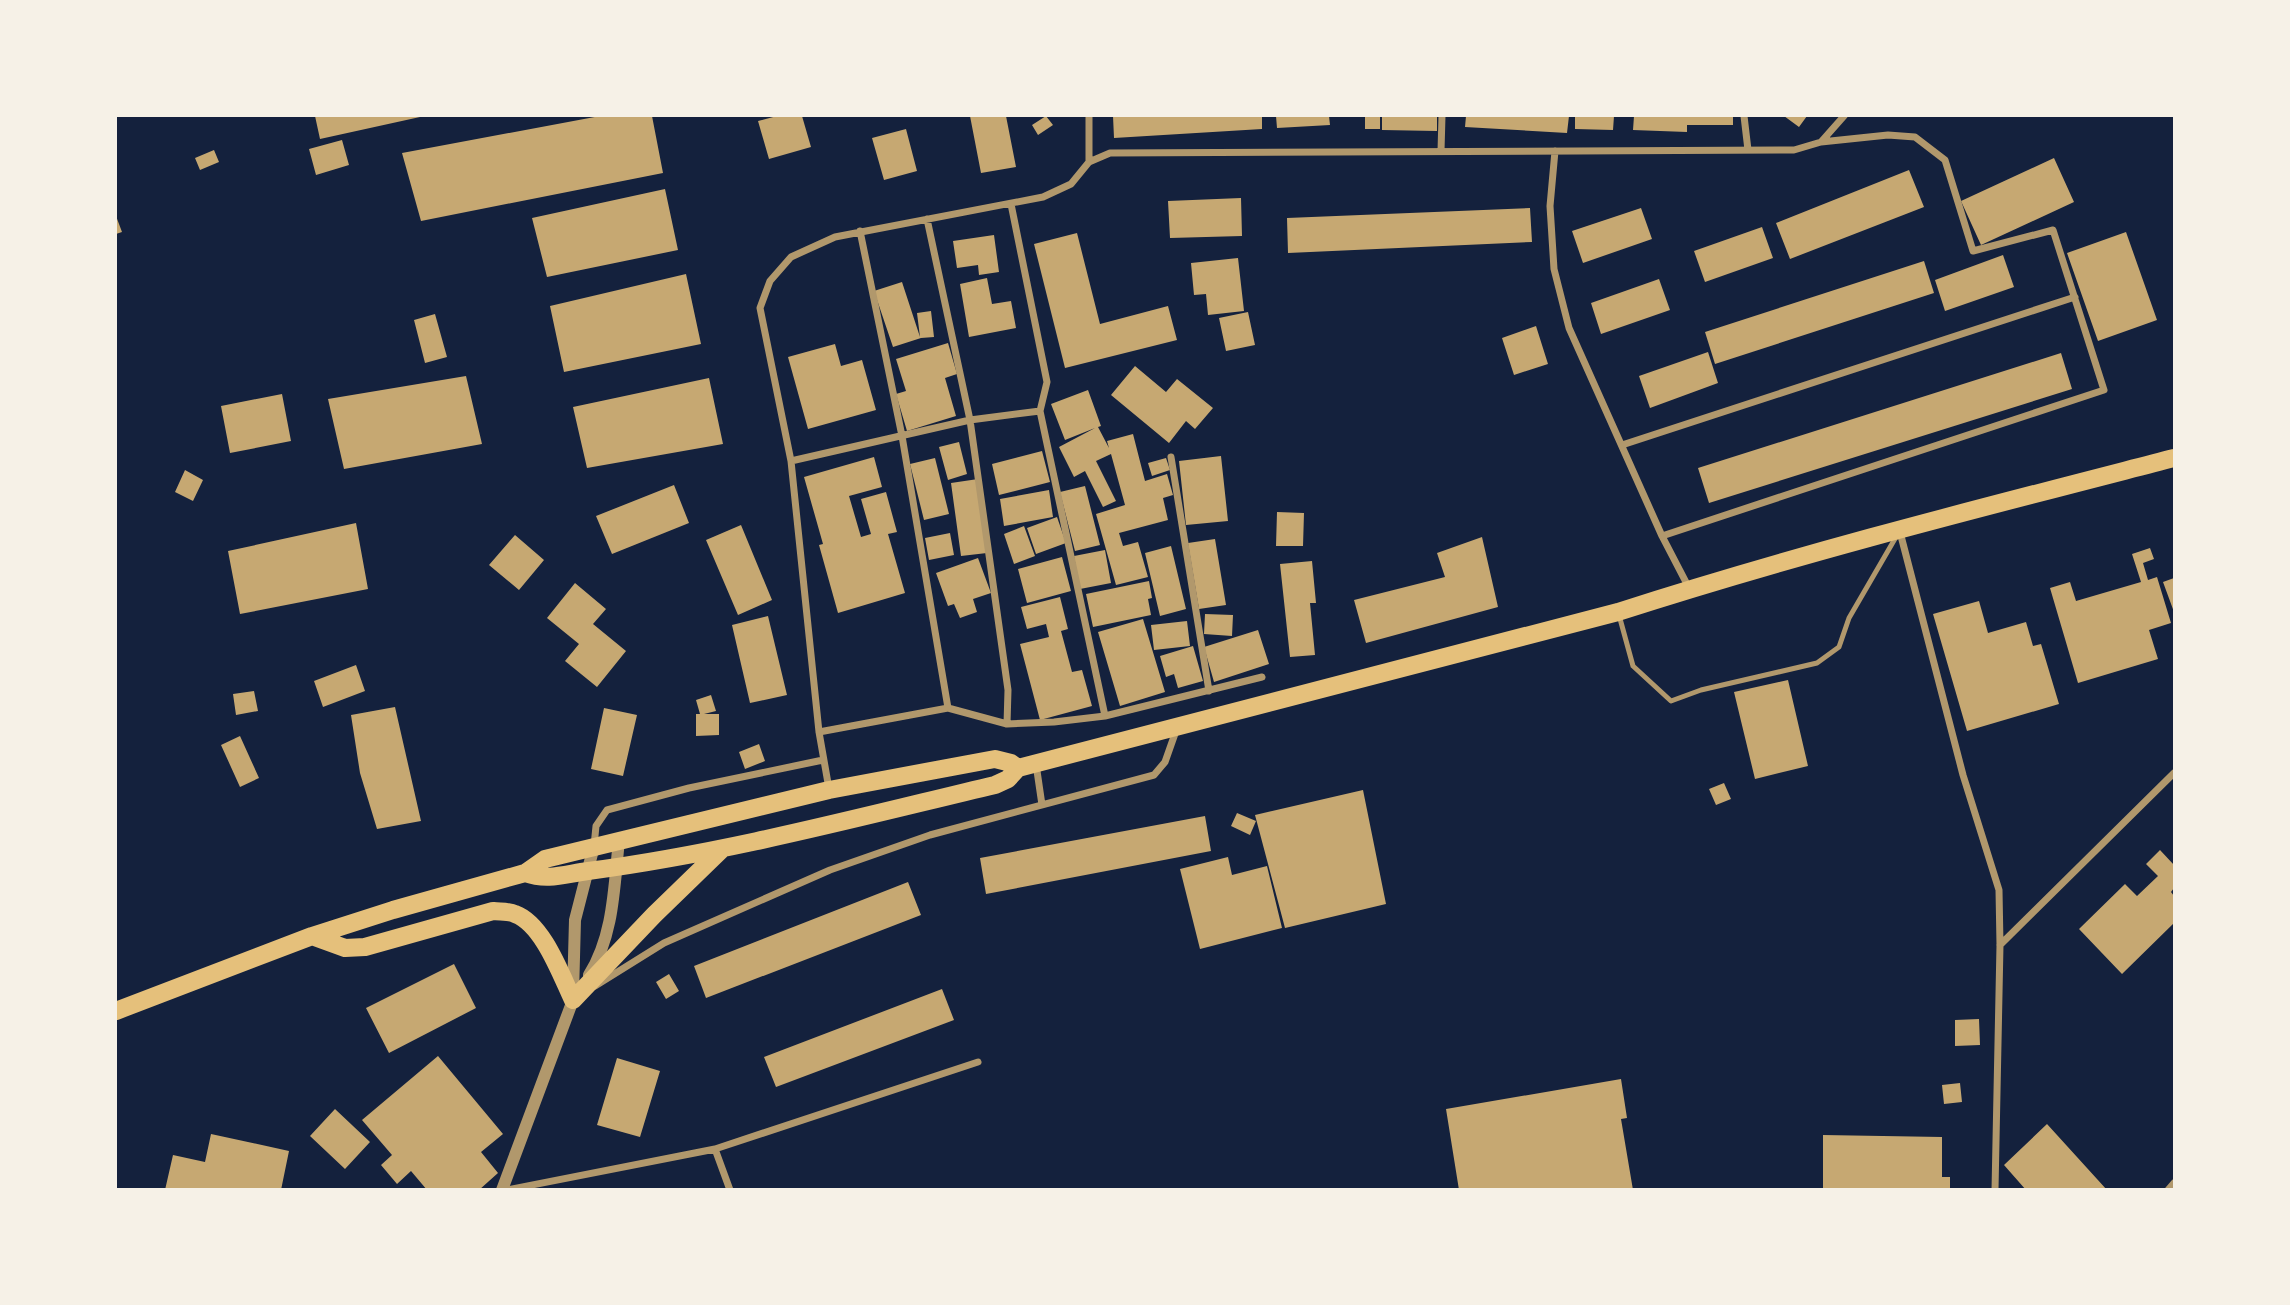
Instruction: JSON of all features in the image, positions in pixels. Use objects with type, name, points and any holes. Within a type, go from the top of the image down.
[{"type":"main road","points":[[525,873],[548,878],[616,869],[722,849],[995,785],[1008,779],[1018,768],[1618,612],[1900,530],[2175,458]]},
{"type":"main road","points":[[116,1011],[312,936],[525,873],[545,859],[829,790],[995,759],[1011,763],[1018,768]]},
{"type":"main road","points":[[312,936],[345,948],[365,947],[493,911],[515,914],[531,924],[542,938],[573,1000],[722,849]]},
{"type":"street","points":[[1089,116],[1089,162]]},
{"type":"street","points":[[1441,151],[1442,116]]},
{"type":"street","points":[[1744,116],[1748,150]]},
{"type":"street","points":[[1821,142],[1844,116]]},
{"type":"street","points":[[829,790],[819,732],[790,461],[760,308],[770,281],[791,257],[835,237],[1044,197],[1071,184],[1089,162],[1110,153],[1794,150],[1821,142],[1888,135],[1915,137],[1945,160],[1973,251],[2053,230],[2104,390],[1662,536]]},
{"type":"street","points":[[1555,151],[1550,206],[1555,269],[1569,328],[1662,536],[1690,589]]},
{"type":"street","points":[[1011,204],[1048,382],[1040,411],[1105,716]]},
{"type":"street","points":[[927,219],[971,420],[1008,690],[1007,724]]},
{"type":"street","points":[[860,231],[902,436],[948,708]]},
{"type":"street","points":[[1622,446],[2075,297]]},
{"type":"street","points":[[790,461],[971,420],[1040,411]]},
{"type":"street","points":[[1171,457],[1209,691]]},
{"type":"street","points":[[1900,530],[1963,775],[1999,890],[1995,1189]]},
{"type":"street","points":[[819,732],[948,708],[1007,724],[1054,723],[1105,716],[1262,677]]},
{"type":"street","points":[[573,1000],[664,943],[830,870],[930,835],[1154,775],[1165,762],[1177,727]]},
{"type":"street","points":[[573,1000],[575,920],[594,846],[596,826],[607,810],[677,791],[823,760]]},
{"type":"street","points":[[1036,764],[1042,805]]},
{"type":"street","points":[[2000,945],[2175,773]]},
{"type":"street","points":[[502,1189],[573,1000],[597,962],[611,920],[619,840]]},
{"type":"street","points":[[508,1189],[715,1149],[978,1062]]},
{"type":"street","points":[[715,1149],[730,1189]]},
{"type":"street","points":[[2168,1189],[2175,1183]]},
{"type":"lane","points":[[1618,612],[1633,666],[1671,701],[1701,690],[1817,663],[1839,647],[1849,618],[1900,530]]},
{"type":"building","points":[[315,116],[420,116],[420,117],[320,139]]},
{"type":"building","points":[[600,116],[652,116],[663,173],[421,221],[402,153]]},
{"type":"building","points":[[777,116],[802,116],[811,147],[769,159],[758,121]]},
{"type":"building","points":[[970,116],[1006,116],[1016,167],[981,173]]},
{"type":"building","points":[[1046,116],[1053,125],[1038,135],[1032,125]]},
{"type":"building","points":[[1113,116],[1262,116],[1262,129],[1114,138]]},
{"type":"building","points":[[1276,116],[1329,116],[1330,125],[1277,128]]},
{"type":"building","points":[[1365,116],[1380,116],[1380,129],[1365,129]]},
{"type":"building","points":[[1382,116],[1437,116],[1437,131],[1382,130]]},
{"type":"building","points":[[1466,116],[1569,116],[1567,133],[1465,127]]},
{"type":"building","points":[[1575,116],[1614,116],[1613,130],[1575,129]]},
{"type":"building","points":[[1634,116],[1733,116],[1733,125],[1687,125],[1687,132],[1633,130]]},
{"type":"building","points":[[1784,116],[1807,116],[1799,127]]},
{"type":"building","points":[[906,129],[917,171],[884,180],[872,138]]},
{"type":"building","points":[[342,140],[349,165],[316,175],[309,149]]},
{"type":"building","points":[[214,150],[219,162],[200,170],[195,158]]},
{"type":"building","points":[[2054,158],[2074,202],[1981,245],[1961,201]]},
{"type":"building","points":[[1909,170],[1924,207],[1790,259],[1776,223]]},
{"type":"building","points":[[665,189],[678,250],[547,277],[532,218]]},
{"type":"building","points":[[1241,198],[1242,236],[1170,238],[1168,201]]},
{"type":"building","points":[[1530,208],[1532,242],[1288,253],[1287,218]]},
{"type":"building","points":[[1641,208],[1652,239],[1583,263],[1572,231]]},
{"type":"building","points":[[116,216],[122,232],[116,234]]},
{"type":"building","points":[[1762,227],[1773,258],[1705,282],[1694,251]]},
{"type":"building","points":[[2126,232],[2157,320],[2098,341],[2067,253]]},
{"type":"building","points":[[1077,233],[1100,324],[1168,306],[1177,340],[1065,368],[1034,244]]},
{"type":"building","points":[[994,235],[999,272],[979,275],[978,265],[957,268],[953,241]]},
{"type":"building","points":[[2003,255],[2014,287],[1945,311],[1935,280]]},
{"type":"building","points":[[1238,258],[1244,311],[1208,315],[1206,294],[1194,295],[1191,263]]},
{"type":"building","points":[[1924,261],[1934,293],[1715,364],[1705,332]]},
{"type":"building","points":[[686,274],[701,344],[564,372],[550,306]]},
{"type":"building","points":[[987,278],[992,304],[1011,301],[1016,328],[969,337],[960,284]]},
{"type":"building","points":[[1659,279],[1670,310],[1601,334],[1591,303]]},
{"type":"building","points":[[902,282],[920,337],[917,313],[931,311],[934,337],[921,338],[893,347],[874,291]]},
{"type":"building","points":[[1248,312],[1255,345],[1226,351],[1219,318]]},
{"type":"building","points":[[435,314],[447,357],[425,363],[414,320]]},
{"type":"building","points":[[1536,326],[1548,364],[1514,375],[1502,338]]},
{"type":"building","points":[[948,343],[957,374],[945,378],[956,416],[907,431],[896,394],[906,391],[896,359]]},
{"type":"building","points":[[835,344],[841,366],[862,360],[876,410],[808,429],[788,357]]},
{"type":"building","points":[[1708,352],[1718,383],[1650,408],[1639,376]]},
{"type":"building","points":[[2061,353],[2072,389],[1709,503],[1698,468]]},
{"type":"building","points":[[1135,366],[1166,392],[1177,379],[1213,408],[1195,429],[1186,421],[1169,443],[1111,395]]},
{"type":"building","points":[[466,376],[482,444],[344,469],[328,399]]},
{"type":"building","points":[[709,378],[723,444],[587,468],[573,407]]},
{"type":"building","points":[[1088,390],[1101,426],[1098,427],[1109,448],[1107,441],[1133,434],[1145,481],[1167,474],[1173,495],[1163,498],[1168,520],[1119,533],[1123,546],[1138,542],[1148,577],[1116,585],[1096,514],[1125,505],[1111,454],[1096,461],[1116,501],[1103,507],[1085,471],[1074,477],[1059,447],[1095,428],[1065,440],[1051,404]]},
{"type":"building","points":[[282,394],[291,441],[230,453],[221,406]]},
{"type":"building","points":[[959,442],[967,474],[948,480],[939,447]]},
{"type":"building","points":[[1042,451],[1050,482],[999,495],[992,464]]},
{"type":"building","points":[[1221,456],[1228,521],[1186,525],[1179,461]]},
{"type":"building","points":[[874,457],[882,487],[849,496],[861,537],[871,534],[861,499],[886,492],[897,532],[888,534],[905,593],[838,613],[819,545],[823,544],[804,477]]},
{"type":"building","points":[[935,458],[949,514],[924,520],[910,464]]},
{"type":"building","points":[[1166,458],[1170,470],[1152,476],[1148,463]]},
{"type":"building","points":[[185,470],[203,480],[193,501],[175,492]]},
{"type":"building","points":[[978,479],[987,553],[961,556],[951,483]]},
{"type":"building","points":[[674,485],[689,523],[612,554],[596,516]]},
{"type":"building","points":[[1085,486],[1100,545],[1075,551],[1060,492]]},
{"type":"building","points":[[1049,490],[1053,517],[1004,526],[1000,499]]},
{"type":"building","points":[[1277,512],[1304,513],[1303,546],[1276,546]]},
{"type":"building","points":[[1057,517],[1066,543],[1036,554],[1027,528]]},
{"type":"building","points":[[356,523],[368,589],[240,614],[228,551]]},
{"type":"building","points":[[741,525],[772,600],[738,615],[706,540]]},
{"type":"building","points":[[1024,526],[1035,556],[1014,564],[1004,534]]},
{"type":"building","points":[[950,533],[954,555],[929,560],[925,538]]},
{"type":"building","points":[[515,535],[544,560],[519,590],[489,565]]},
{"type":"building","points":[[1482,537],[1498,607],[1366,643],[1354,600],[1445,577],[1437,553]]},
{"type":"building","points":[[1215,539],[1226,605],[1199,609],[1188,543]]},
{"type":"building","points":[[1171,546],[1186,609],[1160,616],[1145,553]]},
{"type":"building","points":[[2150,548],[2154,559],[2143,563],[2148,580],[2157,577],[2171,623],[2149,630],[2158,659],[2078,683],[2050,588],[2070,582],[2076,601],[2141,582],[2132,554]]},
{"type":"building","points":[[1105,550],[1111,583],[1080,589],[1074,556]]},
{"type":"building","points":[[1062,557],[1071,591],[1027,603],[1018,569]]},
{"type":"building","points":[[978,558],[991,593],[973,599],[977,612],[960,618],[954,604],[948,606],[936,573]]},
{"type":"building","points":[[1312,561],[1316,603],[1310,603],[1315,655],[1290,657],[1280,564]]},
{"type":"building","points":[[2174,578],[2174,612],[2163,582]]},
{"type":"building","points":[[1149,581],[1151,615],[1093,627],[1086,594]]},
{"type":"building","points":[[575,583],[606,609],[593,624],[626,651],[597,687],[565,661],[579,644],[547,618]]},
{"type":"building","points":[[1060,597],[1068,629],[1061,631],[1072,672],[1082,670],[1092,706],[1040,720],[1020,644],[1049,637],[1046,624],[1027,629],[1021,607]]},
{"type":"building","points":[[1979,601],[1988,633],[2026,622],[2033,646],[2041,644],[2059,704],[1967,731],[1933,614]]},
{"type":"building","points":[[1205,614],[1233,615],[1232,636],[1204,634]]},
{"type":"building","points":[[768,616],[787,695],[750,703],[732,625]]},
{"type":"building","points":[[1143,619],[1165,692],[1120,706],[1098,632]]},
{"type":"building","points":[[1187,621],[1190,646],[1154,650],[1151,625]]},
{"type":"building","points":[[1258,630],[1269,664],[1214,682],[1204,647]]},
{"type":"building","points":[[1193,646],[1203,681],[1178,688],[1174,674],[1166,677],[1160,656]]},
{"type":"building","points":[[356,665],[365,691],[323,707],[314,681]]},
{"type":"building","points":[[1788,680],[1808,766],[1755,779],[1734,692]]},
{"type":"building","points":[[254,691],[258,711],[236,715],[233,694]]},
{"type":"building","points":[[711,695],[716,711],[704,714],[719,714],[719,735],[696,736],[696,714],[700,714],[696,700]]},
{"type":"building","points":[[395,707],[421,821],[377,829],[360,773],[351,715]]},
{"type":"building","points":[[604,708],[637,715],[623,776],[591,769]]},
{"type":"building","points":[[240,736],[259,778],[240,787],[221,745]]},
{"type":"building","points":[[759,744],[765,761],[745,769],[739,752]]},
{"type":"building","points":[[1724,783],[1731,799],[1716,805],[1709,789]]},
{"type":"building","points":[[1363,790],[1386,904],[1285,928],[1255,815]]},
{"type":"building","points":[[1237,813],[1256,821],[1250,835],[1231,826]]},
{"type":"building","points":[[1205,816],[1211,851],[986,894],[980,858]]},
{"type":"building","points":[[2160,850],[2174,865],[2174,888],[2171,892],[2174,896],[2174,923],[2122,974],[2079,929],[2125,884],[2137,896],[2158,876],[2146,864]]},
{"type":"building","points":[[1228,857],[1232,875],[1267,866],[1282,928],[1200,949],[1180,869]]},
{"type":"building","points":[[908,882],[921,915],[706,998],[694,966]]},
{"type":"building","points":[[454,964],[476,1008],[389,1053],[366,1008]]},
{"type":"building","points":[[669,974],[679,991],[666,999],[656,982]]},
{"type":"building","points":[[942,989],[954,1020],[776,1087],[764,1057]]},
{"type":"building","points":[[1979,1019],[1980,1045],[1955,1046],[1955,1020]]},
{"type":"building","points":[[438,1056],[503,1134],[481,1152],[498,1173],[479,1190],[427,1190],[411,1171],[397,1184],[381,1165],[392,1155],[362,1120]]},
{"type":"building","points":[[617,1058],[660,1071],[640,1137],[597,1125]]},
{"type":"building","points":[[1621,1079],[1627,1118],[1621,1119],[1633,1190],[1459,1190],[1446,1109]]},
{"type":"building","points":[[1960,1083],[1962,1102],[1944,1104],[1942,1085]]},
{"type":"building","points":[[335,1109],[370,1142],[345,1169],[310,1136]]},
{"type":"building","points":[[2047,1124],[2107,1190],[2026,1190],[2004,1165]]},
{"type":"building","points":[[211,1134],[289,1151],[281,1190],[165,1190],[173,1155],[205,1162]]},
{"type":"building","points":[[1823,1135],[1942,1137],[1942,1177],[1950,1177],[1950,1190],[1823,1190]]}]
